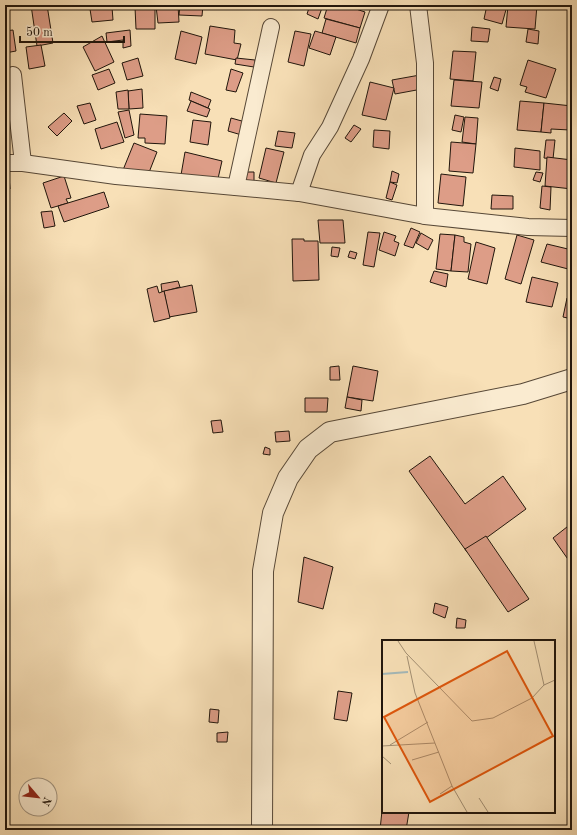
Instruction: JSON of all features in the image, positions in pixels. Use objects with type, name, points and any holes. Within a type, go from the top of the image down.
[{"type":"street","points":[[299,193],[312,155],[330,127],[361,59],[381,5]]},
{"type":"street","points":[[418,5],[425,63],[425,216]]},
{"type":"street","points":[[236,187],[271,27]]},
{"type":"street","points":[[13,75],[24,163]]},
{"type":"street","points":[[5,163],[24,163],[116,176],[299,193],[425,216],[528,227],[572,228]]},
{"type":"street","points":[[262,830],[263,571],[273,513],[288,478],[308,449],[330,432],[523,394],[572,379]]},
{"type":"building","points":[[31,5],[47,5],[53,43],[37,46]]},
{"type":"building","points":[[90,5],[112,5],[112,7],[90,9]]},
{"type":"building","points":[[178,5],[179,22],[158,23],[156,6]]},
{"type":"building","points":[[180,5],[203,5],[202,16],[179,15]]},
{"type":"building","points":[[310,5],[323,5],[318,19],[307,14]]},
{"type":"building","points":[[328,5],[351,5],[350,7],[365,12],[360,28],[324,18]]},
{"type":"building","points":[[487,5],[507,6],[502,24],[484,19]]},
{"type":"building","points":[[508,5],[537,5],[535,29],[506,27]]},
{"type":"building","points":[[155,6],[155,29],[136,29],[135,7]]},
{"type":"building","points":[[112,7],[113,20],[92,22],[90,9]]},
{"type":"building","points":[[326,19],[360,28],[356,43],[322,33]]},
{"type":"building","points":[[210,26],[235,30],[234,43],[241,44],[237,60],[205,54]]},
{"type":"building","points":[[472,27],[490,29],[488,42],[471,41]]},
{"type":"building","points":[[528,29],[539,31],[538,44],[526,42]]},
{"type":"building","points":[[13,30],[16,51],[5,53],[5,31]]},
{"type":"building","points":[[130,30],[131,46],[123,48],[123,40],[107,42],[106,33]]},
{"type":"building","points":[[181,31],[202,37],[196,64],[175,59]]},
{"type":"building","points":[[295,31],[311,34],[304,66],[288,62]]},
{"type":"building","points":[[315,31],[336,37],[330,55],[309,48]]},
{"type":"building","points":[[102,36],[114,62],[95,71],[83,47]]},
{"type":"building","points":[[41,45],[45,66],[29,69],[26,47]]},
{"type":"building","points":[[453,51],[476,52],[473,81],[450,79]]},
{"type":"building","points":[[138,58],[143,76],[127,80],[122,63]]},
{"type":"building","points":[[236,58],[255,60],[254,67],[235,64]]},
{"type":"building","points":[[528,60],[556,69],[546,98],[525,92],[527,87],[520,85]]},
{"type":"building","points":[[109,69],[115,83],[98,90],[92,75]]},
{"type":"building","points":[[231,69],[243,73],[236,92],[226,90]]},
{"type":"building","points":[[420,75],[422,89],[395,94],[392,80]]},
{"type":"building","points":[[494,77],[501,79],[498,91],[490,88]]},
{"type":"building","points":[[454,80],[482,82],[479,108],[451,106]]},
{"type":"building","points":[[370,82],[394,88],[386,120],[362,115]]},
{"type":"building","points":[[142,89],[143,108],[129,109],[128,91]]},
{"type":"building","points":[[128,90],[129,109],[118,109],[116,92]]},
{"type":"building","points":[[191,92],[211,100],[208,108],[189,100]]},
{"type":"building","points":[[191,101],[210,109],[207,117],[187,111]]},
{"type":"building","points":[[520,101],[544,103],[541,132],[517,130]]},
{"type":"building","points":[[90,103],[96,120],[84,124],[77,106]]},
{"type":"building","points":[[544,103],[572,106],[570,130],[551,129],[551,133],[541,132]]},
{"type":"building","points":[[129,110],[134,135],[125,138],[118,112]]},
{"type":"building","points":[[64,113],[72,121],[57,136],[48,127]]},
{"type":"building","points":[[140,114],[167,116],[165,144],[145,143],[145,138],[138,138]]},
{"type":"building","points":[[455,115],[464,117],[461,132],[452,130]]},
{"type":"building","points":[[465,117],[478,118],[476,144],[462,142]]},
{"type":"building","points":[[231,118],[249,123],[245,136],[228,131]]},
{"type":"building","points":[[193,120],[211,122],[208,145],[190,142]]},
{"type":"building","points":[[117,122],[124,142],[101,149],[95,129]]},
{"type":"building","points":[[354,125],[361,129],[351,142],[345,138]]},
{"type":"building","points":[[374,130],[390,131],[389,149],[373,147]]},
{"type":"building","points":[[278,131],[295,133],[292,148],[275,146]]},
{"type":"building","points":[[546,140],[555,140],[553,159],[544,158]]},
{"type":"building","points":[[451,142],[476,144],[473,173],[449,171]]},
{"type":"building","points":[[134,143],[157,152],[148,175],[123,170]]},
{"type":"building","points":[[266,148],[284,152],[276,183],[259,178]]},
{"type":"building","points":[[515,148],[540,151],[540,170],[514,167]]},
{"type":"building","points":[[185,152],[222,161],[217,183],[181,175]]},
{"type":"building","points":[[547,157],[572,160],[572,189],[545,186]]},
{"type":"building","points":[[392,171],[399,174],[397,183],[390,182]]},
{"type":"building","points":[[244,172],[254,172],[254,184],[241,184]]},
{"type":"building","points":[[536,172],[543,173],[540,182],[533,180]]},
{"type":"building","points":[[441,174],[466,177],[463,206],[438,203]]},
{"type":"building","points":[[5,176],[9,176],[10,189],[5,189]]},
{"type":"building","points":[[64,176],[71,198],[66,199],[68,203],[51,208],[43,183]]},
{"type":"building","points":[[390,182],[397,185],[392,200],[386,198]]},
{"type":"building","points":[[542,186],[551,187],[550,210],[540,208]]},
{"type":"building","points":[[104,192],[109,207],[64,222],[58,206]]},
{"type":"building","points":[[492,195],[513,196],[513,209],[491,209]]},
{"type":"building","points":[[52,211],[55,226],[44,228],[41,212]]},
{"type":"building","points":[[318,220],[343,220],[345,243],[320,243]]},
{"type":"building","points":[[411,228],[420,232],[413,248],[404,245]]},
{"type":"building","points":[[368,232],[380,233],[374,267],[363,265]]},
{"type":"building","points":[[384,232],[396,236],[394,241],[399,243],[395,256],[379,250]]},
{"type":"building","points":[[421,233],[433,240],[428,250],[416,243]]},
{"type":"building","points":[[440,234],[455,235],[451,271],[436,269]]},
{"type":"building","points":[[455,235],[464,237],[464,242],[471,244],[468,272],[451,271]]},
{"type":"building","points":[[517,235],[534,240],[521,284],[505,279]]},
{"type":"building","points":[[292,239],[318,241],[319,280],[293,281]]},
{"type":"building","points":[[476,242],[495,248],[487,284],[468,279]]},
{"type":"building","points":[[547,244],[572,250],[572,270],[541,262]]},
{"type":"building","points":[[332,247],[340,248],[338,257],[331,256]]},
{"type":"building","points":[[350,251],[357,253],[355,259],[348,257]]},
{"type":"building","points":[[434,271],[448,274],[446,287],[430,282]]},
{"type":"building","points":[[532,277],[558,283],[552,307],[526,302]]},
{"type":"building","points":[[178,281],[180,287],[162,292],[161,284]]},
{"type":"building","points":[[192,285],[197,312],[169,317],[164,291]]},
{"type":"building","points":[[157,286],[159,293],[164,291],[170,318],[154,322],[147,289]]},
{"type":"building","points":[[567,298],[572,299],[572,319],[563,317]]},
{"type":"building","points":[[339,366],[340,380],[330,380],[330,367]]},
{"type":"building","points":[[353,366],[378,371],[373,401],[347,397]]},
{"type":"building","points":[[347,397],[362,400],[361,411],[345,408]]},
{"type":"building","points":[[305,398],[328,398],[327,412],[305,412]]},
{"type":"building","points":[[221,420],[223,432],[213,433],[211,421]]},
{"type":"building","points":[[289,431],[290,441],[276,442],[275,432]]},
{"type":"building","points":[[265,447],[270,449],[270,455],[263,454]]},
{"type":"building","points":[[430,456],[465,504],[503,476],[526,509],[467,552],[409,471]]},
{"type":"building","points":[[572,523],[572,565],[553,538]]},
{"type":"building","points":[[486,536],[529,599],[508,612],[465,549]]},
{"type":"building","points":[[304,557],[333,567],[323,609],[298,602]]},
{"type":"building","points":[[435,603],[448,607],[445,618],[433,613]]},
{"type":"building","points":[[457,618],[466,620],[465,628],[456,628]]},
{"type":"building","points":[[338,691],[352,693],[347,721],[334,719]]},
{"type":"building","points":[[210,709],[219,710],[218,723],[209,722]]},
{"type":"building","points":[[228,732],[227,742],[217,742],[217,733]]},
{"type":"building","points":[[382,811],[382,813],[409,813],[406,830],[380,830]]},
{"type":"building","points":[[317,827],[343,830],[317,830]]},
{"type":"building","points":[[457,827],[490,829],[457,830]]}]
